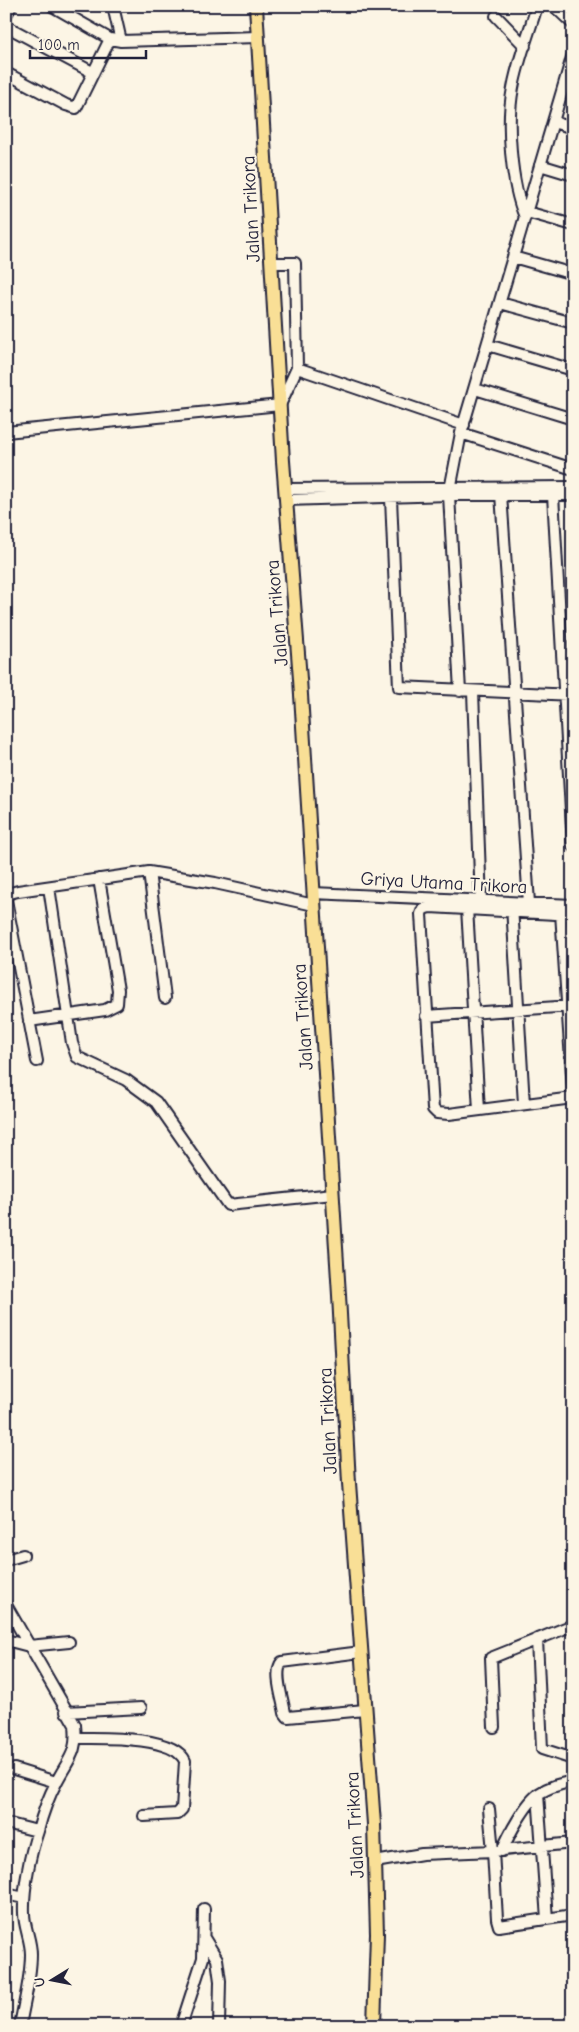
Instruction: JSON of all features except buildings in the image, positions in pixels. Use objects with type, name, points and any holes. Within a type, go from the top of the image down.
[{"type":"main road","name":"Jalan Trikora","points":[[256,6],[280,405],[333,1194],[375,1862],[377,1934],[374,2026]]},
{"type":"street","points":[[6,15],[11,6]]},
{"type":"street","points":[[52,6],[110,39],[121,41],[258,38]]},
{"type":"street","points":[[113,6],[121,41]]},
{"type":"street","points":[[537,6],[511,101],[512,162],[518,200],[526,214],[573,225]]},
{"type":"street","points":[[554,6],[573,24]]},
{"type":"street","points":[[496,16],[525,46]]},
{"type":"street","points":[[6,26],[92,72]]},
{"type":"street","points":[[6,73],[72,108],[78,106],[92,72],[110,39]]},
{"type":"street","points":[[460,691],[450,491],[462,429],[553,122],[569,77],[573,54]]},
{"type":"street","points":[[553,122],[573,128]]},
{"type":"street","points":[[540,165],[573,175]]},
{"type":"street","points":[[513,257],[573,274]]},
{"type":"street","points":[[6,432],[280,405],[297,368],[295,263],[272,263]]},
{"type":"street","points":[[500,303],[573,323]]},
{"type":"street","points":[[488,345],[573,370]]},
{"type":"street","points":[[297,368],[573,469]]},
{"type":"street","points":[[475,389],[573,420]]},
{"type":"street","points":[[286,494],[573,487]]},
{"type":"street","points":[[286,494],[391,498],[450,491],[573,495]]},
{"type":"street","points":[[501,494],[529,903]]},
{"type":"street","points":[[553,494],[569,694],[573,846]]},
{"type":"street","points":[[391,498],[398,687],[472,692],[569,694]]},
{"type":"street","points":[[472,692],[481,902]]},
{"type":"street","points":[[149,872],[165,998]]},
{"type":"street","name":"Griya Utama Trikora","points":[[6,899],[18,891],[149,872],[313,899],[481,902],[512,906],[529,903],[573,905]]},
{"type":"street","points":[[29,1021],[105,1010],[115,1006],[119,999],[99,879]]},
{"type":"street","points":[[49,887],[72,1043],[77,1057],[126,1080],[156,1102],[228,1205],[333,1194]]},
{"type":"street","points":[[6,899],[36,1061]]},
{"type":"street","points":[[512,906],[524,1104]]},
{"type":"street","points":[[573,915],[512,906],[430,907],[422,911],[426,1016],[433,1109],[441,1114],[573,1098]]},
{"type":"street","points":[[467,908],[479,1110]]},
{"type":"street","points":[[561,913],[570,1006],[573,1090]]},
{"type":"street","points":[[426,1016],[570,1006]]},
{"type":"street","points":[[6,1560],[23,1555]]},
{"type":"street","points":[[6,1605],[75,1726],[76,1738],[71,1760],[56,1782],[37,1832],[24,1898],[24,1915],[31,1943],[31,1956],[20,2026]]},
{"type":"street","points":[[494,1728],[491,1658],[573,1625]]},
{"type":"street","points":[[537,1639],[542,1749],[573,1759]]},
{"type":"street","points":[[6,1640],[29,1646],[69,1642]]},
{"type":"street","points":[[361,1652],[282,1662],[279,1666],[279,1680],[285,1713],[288,1717],[365,1710]]},
{"type":"street","points":[[66,1712],[141,1708]]},
{"type":"street","points":[[76,1738],[141,1741],[165,1745],[183,1757],[185,1762],[182,1809],[177,1814],[144,1816]]},
{"type":"street","points":[[14,1769],[56,1782]]},
{"type":"street","points":[[497,1851],[527,1806],[538,1794],[552,1786],[573,1781]]},
{"type":"street","points":[[538,1794],[547,1919]]},
{"type":"street","points":[[489,1809],[497,1851],[497,1919],[499,1926],[573,1915]]},
{"type":"street","points":[[6,1823],[37,1832]]},
{"type":"street","points":[[375,1862],[422,1854],[542,1848],[573,1843]]},
{"type":"street","points":[[6,1894],[24,1898]]},
{"type":"street","points":[[181,2026],[203,1958],[204,1909]]},
{"type":"street","points":[[204,1937],[217,1959],[220,1981],[219,2026]]}]
